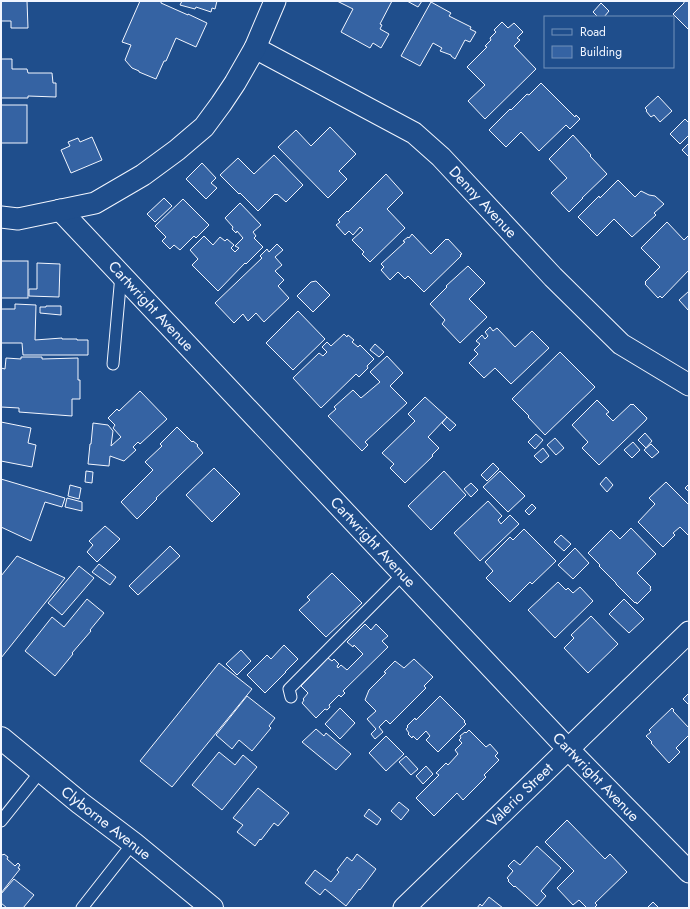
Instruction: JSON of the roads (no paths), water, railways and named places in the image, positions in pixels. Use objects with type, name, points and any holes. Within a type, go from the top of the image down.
[{"type":"main road","name":"Clyborne Avenue","points":[[1,738],[212,908]]},
{"type":"street","points":[[1,217],[18,219],[95,203],[142,175],[177,150],[204,127],[235,83],[255,48],[275,1]]},
{"type":"street","name":"Denny Avenue","points":[[255,48],[414,133],[441,157],[553,277],[622,344],[689,385]]},
{"type":"street","name":"Cartwright Avenue","points":[[60,210],[568,748],[689,872]]},
{"type":"street","name":"Valerio Street","points":[[404,908],[689,632]]},
{"type":"lane","points":[[114,364],[121,275]]},
{"type":"lane","points":[[291,697],[289,689],[403,574]]},
{"type":"lane","points":[[1,821],[41,771]]},
{"type":"lane","points":[[82,908],[133,844]]}]
